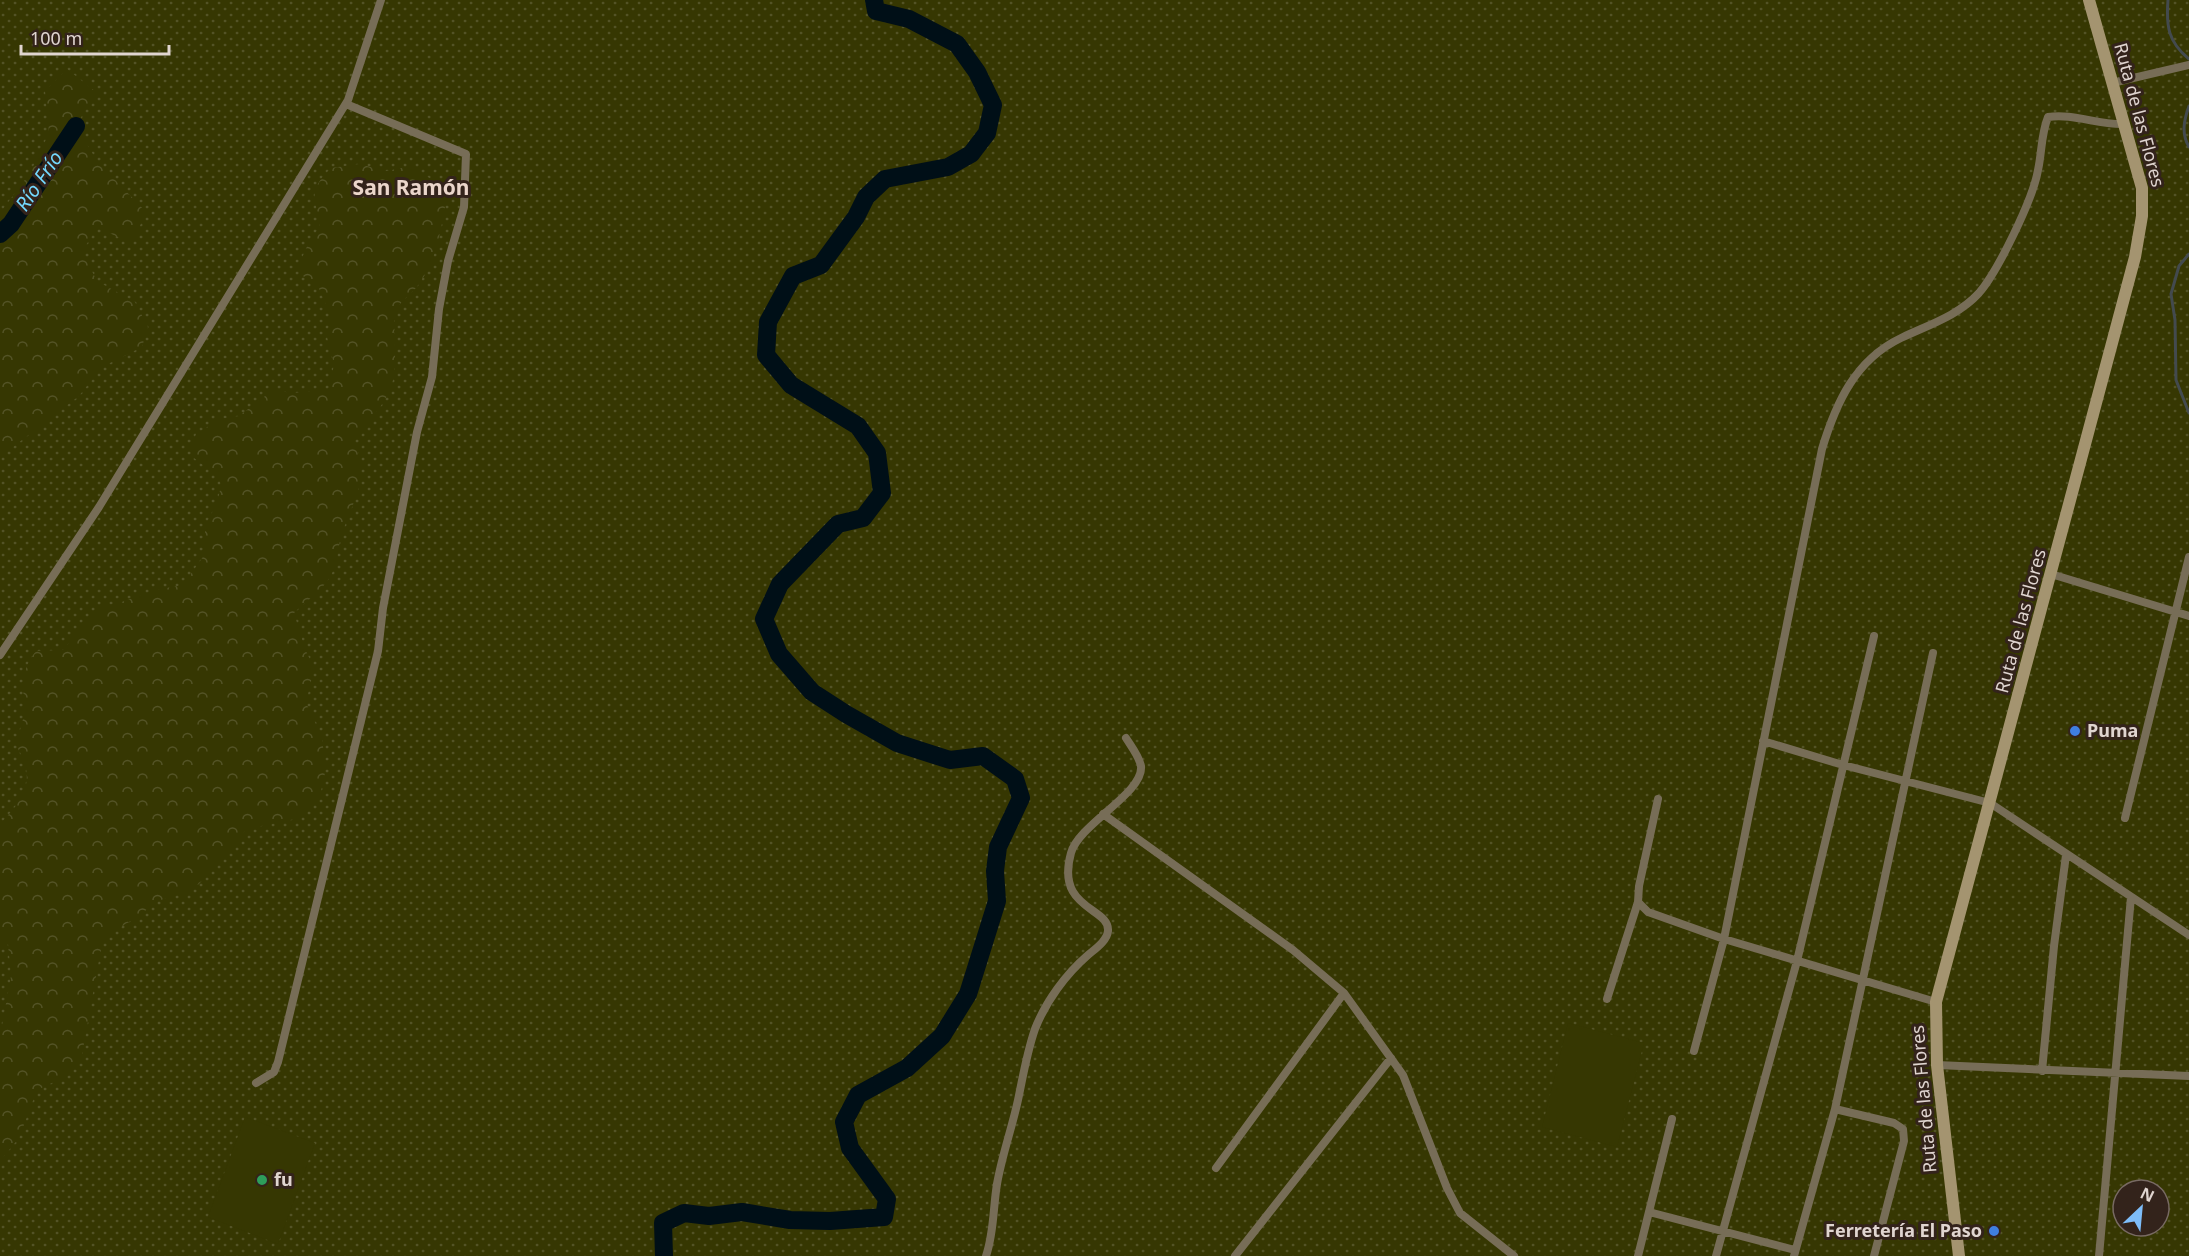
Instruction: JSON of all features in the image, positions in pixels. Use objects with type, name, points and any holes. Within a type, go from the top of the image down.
[{"type":"main road","name":"Ruta de las Flores","points":[[1959,1256],[1936,1065],[1936,1002],[2135,257],[2142,216],[2142,188],[2089,0]]},
{"type":"street","points":[[0,655],[99,507],[346,104],[381,0]]},
{"type":"street","points":[[2112,84],[2189,65]]},
{"type":"street","points":[[256,1083],[274,1072],[278,1062],[378,651],[383,608],[417,432],[432,377],[439,309],[448,261],[464,207],[466,154],[346,104]]},
{"type":"street","points":[[1694,1051],[1724,939],[1822,449],[1833,414],[1848,383],[1866,362],[1898,339],[1944,320],[1979,293],[2032,192],[2048,117],[2058,115],[2099,123],[2124,124]]},
{"type":"street","points":[[2125,818],[2189,557]]},
{"type":"street","points":[[2051,574],[2189,616]]},
{"type":"street","points":[[1716,1256],[1797,961],[1874,636]]},
{"type":"street","points":[[1649,1212],[1794,1253],[1835,1108],[1933,653]]},
{"type":"street","points":[[986,1256],[1003,1157],[1021,1077],[1036,1028],[1050,1000],[1076,966],[1105,940],[1108,932],[1107,925],[1101,917],[1073,896],[1068,879],[1068,865],[1072,848],[1134,785],[1141,771],[1141,763],[1126,738]]},
{"type":"street","points":[[1763,741],[1843,765],[1990,803],[2189,935]]},
{"type":"street","points":[[1608,999],[1638,902],[1658,799]]},
{"type":"street","points":[[1103,814],[1293,950],[1344,993],[1403,1075],[1430,1147],[1460,1214],[1514,1256]]},
{"type":"street","points":[[2042,1071],[2054,946],[2066,855]]},
{"type":"street","points":[[2099,1256],[2117,1075],[2131,897]]},
{"type":"street","points":[[1638,902],[1648,912],[1724,939],[1936,1002]]},
{"type":"street","points":[[1216,1168],[1344,993]]},
{"type":"street","points":[[1235,1256],[1391,1058]]},
{"type":"street","points":[[1936,1065],[2117,1075],[2189,1076]]},
{"type":"street","points":[[1835,1108],[1894,1123],[1903,1129],[1904,1141],[1874,1256]]},
{"type":"street","points":[[1638,1256],[1672,1119]]},
{"type":"green space","points":[[0,0],[2189,0],[2189,1256],[0,1256]]},
{"type":"green space","points":[[67,69],[96,92],[76,126],[97,161],[146,212],[132,244],[97,227],[82,252],[97,281],[135,302],[148,327],[142,347],[102,367],[79,396],[0,457],[0,213],[30,173],[49,133],[45,91]]},
{"type":"green space","points":[[359,164],[386,171],[412,166],[435,182],[447,196],[431,264],[419,284],[394,312],[395,364],[393,380],[387,396],[354,439],[359,454],[361,478],[341,537],[335,567],[322,587],[294,613],[305,649],[314,668],[306,703],[322,737],[325,773],[321,791],[312,806],[300,818],[247,829],[199,884],[184,893],[154,902],[142,914],[103,938],[81,1060],[69,1075],[37,1090],[19,1138],[0,1161],[0,1037],[11,976],[8,944],[0,943],[0,824],[16,806],[25,789],[27,779],[23,759],[17,747],[23,719],[26,668],[36,651],[63,650],[100,607],[155,590],[183,585],[205,554],[205,526],[217,503],[221,486],[219,477],[194,458],[190,450],[196,434],[220,419],[239,416],[273,390],[292,393],[329,390],[334,364],[327,337],[330,319],[328,309],[317,284],[301,275],[301,262],[320,226],[315,201],[315,190],[318,184],[331,168]]},
{"type":"green space","points":[[1568,1023],[1644,1043],[1617,1147],[1542,1127]]},
{"type":"green space","name":"fu","points":[[245,1117],[315,1143],[278,1244],[208,1217]]},
{"type":"waterway","points":[[664,1256],[663,1223],[684,1213],[709,1216],[742,1212],[790,1220],[830,1221],[884,1217],[887,1199],[850,1148],[844,1122],[858,1095],[907,1068],[942,1036],[968,994],[997,901],[995,871],[998,847],[1021,798],[1015,779],[983,756],[950,760],[897,743],[812,692],[779,654],[764,619],[780,584],[838,524],[863,518],[882,493],[877,453],[858,426],[791,385],[766,355],[768,322],[793,276],[821,265],[856,217],[866,197],[885,179],[948,167],[971,154],[987,133],[993,105],[977,72],[957,44],[909,19],[876,11],[874,0]]},
{"type":"waterway","points":[[2168,0],[2167,18],[2170,33],[2182,53],[2189,59]]},
{"type":"waterway","points":[[2189,106],[2184,127],[2189,147]]},
{"type":"waterway","name":"Río Frío","points":[[0,234],[11,224],[76,126]]},
{"type":"waterway","points":[[2189,254],[2179,266],[2171,294],[2175,320],[2176,380],[2189,413]]},
{"type":"place","name":"Puma","points":[[2075,731]]},
{"type":"place","name":"fu","points":[[262,1180]]},
{"type":"place","name":"Ferretería El Paso","points":[[1994,1231]]},
{"type":"district","name":"San Ramón","points":[[411,188]]}]
